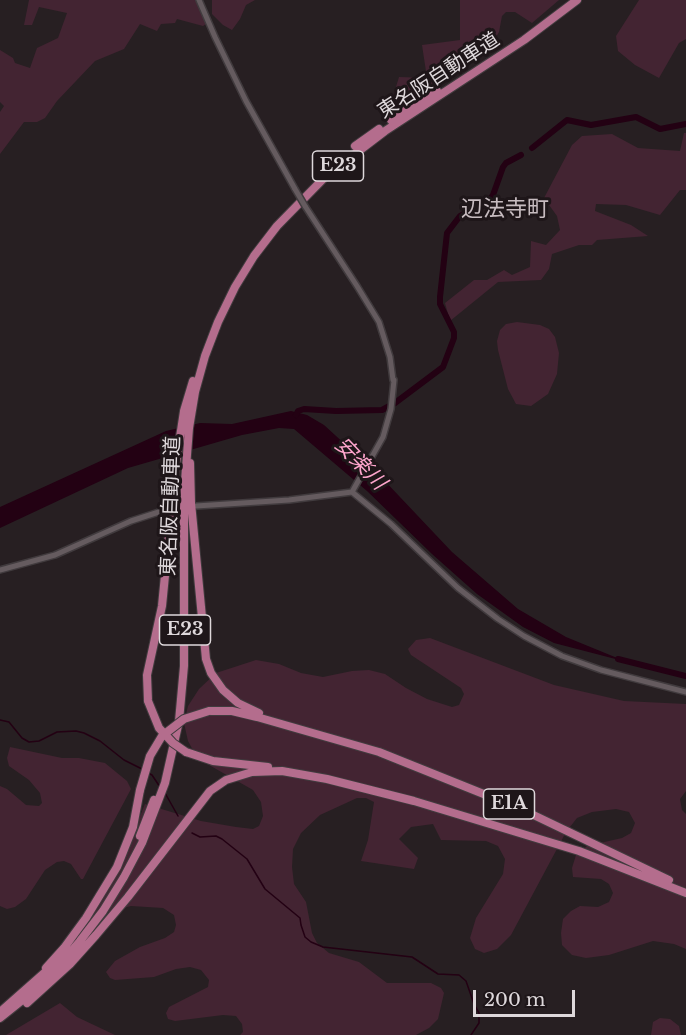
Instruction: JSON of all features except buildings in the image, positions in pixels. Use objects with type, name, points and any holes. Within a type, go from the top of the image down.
[{"type":"highway","name":"東名阪自動車道","points":[[0,1018],[26,998],[54,971],[91,928],[114,894],[150,826],[163,781],[178,687],[182,476],[188,410],[193,381],[213,322],[231,284],[260,238],[295,198],[329,166],[367,137],[521,36],[569,0]]},
{"type":"highway","name":"東名阪自動車道","points":[[188,410],[205,356],[226,305],[254,256],[288,213],[326,176],[394,124],[517,45],[577,0]]},
{"type":"highway","points":[[182,476],[167,553],[160,617],[147,675],[149,707],[159,728],[179,748],[197,757],[225,763],[303,771],[343,778],[414,801]]},
{"type":"highway","points":[[182,476],[196,554],[206,659],[216,682],[238,703],[261,714],[326,736]]},
{"type":"highway","points":[[16,999],[64,948],[103,892],[127,844],[137,811],[146,765],[162,736],[184,719],[209,711],[242,713],[326,736]]},
{"type":"highway","name":"E1A","points":[[326,736],[379,752],[521,809],[686,887]]},
{"type":"highway","name":"E1A","points":[[0,1024],[44,990],[70,964],[128,897],[210,791],[226,780],[245,773],[268,771],[299,773],[414,801],[579,851],[686,893]]},
{"type":"highway","name":"東名阪自動車道","points":[[0,1012],[58,959],[99,907],[129,859],[158,796]]},
{"type":"main road","points":[[200,0],[246,101],[305,206],[379,322],[390,357],[394,380],[391,409],[383,437],[352,492]]},
{"type":"main road","points":[[196,506],[352,492],[391,524],[458,588],[524,636],[562,656],[601,670],[686,692]]},
{"type":"main road","points":[[0,570],[55,555],[131,521],[165,510]]},
{"type":"shaded area","points":[[29,0],[196,0],[206,24],[203,26],[177,19],[175,23],[161,24],[157,31],[140,24],[124,49],[95,61],[57,101],[45,118],[37,122],[24,122],[0,154],[0,112],[4,106],[0,102],[0,50],[13,58],[15,63],[30,68],[37,48],[58,38],[67,13],[39,7],[32,25],[24,25]]},
{"type":"shaded area","points":[[212,0],[255,0],[246,5],[232,30],[212,14]]},
{"type":"shaded area","points":[[460,0],[559,0],[532,23],[515,12],[506,12],[502,16],[499,32],[485,55],[389,110],[399,77],[427,78],[422,45],[460,40]]},
{"type":"shaded area","points":[[639,0],[686,0],[686,39],[679,43],[659,78],[635,65],[618,51],[616,36]]},
{"type":"shaded area","points":[[684,133],[686,133],[686,190],[680,190],[660,215],[626,205],[596,204],[595,211],[631,225],[648,236],[597,240],[592,245],[579,245],[552,254],[549,269],[541,280],[498,282],[450,321],[445,303],[474,280],[487,280],[504,270],[512,275],[530,267],[531,241],[546,245],[560,230],[557,216],[544,198],[572,145],[582,136],[612,134],[638,148],[680,151]]},
{"type":"shaded area","points":[[517,322],[540,325],[549,329],[555,337],[559,353],[557,374],[548,394],[531,406],[516,404],[508,389],[498,350],[497,341],[500,330],[506,324]]},
{"type":"shaded area","points":[[430,638],[554,685],[624,701],[686,704],[686,791],[680,799],[682,810],[686,814],[686,949],[674,944],[653,941],[609,955],[586,958],[572,955],[562,945],[563,919],[580,906],[598,907],[609,902],[613,893],[609,884],[601,879],[573,877],[572,868],[576,855],[587,846],[622,838],[631,833],[635,823],[629,812],[616,809],[592,812],[577,818],[566,832],[511,935],[497,949],[484,953],[475,949],[470,938],[476,918],[503,874],[505,859],[498,846],[486,841],[441,840],[433,824],[411,827],[399,839],[418,858],[414,869],[361,861],[368,840],[374,802],[366,798],[357,798],[320,815],[301,833],[293,849],[294,884],[306,902],[312,933],[317,943],[329,953],[359,962],[387,983],[431,983],[441,988],[444,993],[438,1019],[429,1028],[416,1035],[240,1035],[243,1032],[242,1024],[236,1016],[223,1015],[175,1021],[168,1019],[166,1013],[169,1007],[208,987],[209,980],[201,970],[190,967],[176,969],[154,977],[115,980],[110,978],[106,972],[115,961],[140,947],[165,938],[174,932],[176,925],[174,915],[163,908],[131,906],[109,912],[93,914],[87,912],[129,843],[145,804],[201,821],[253,829],[259,826],[263,816],[261,802],[253,790],[202,761],[188,741],[184,723],[188,706],[199,689],[216,673],[256,660],[323,677],[369,670],[385,674],[427,699],[452,707],[459,705],[464,694],[461,688],[411,655],[408,649],[416,640]]},
{"type":"shaded area","points":[[10,747],[62,758],[79,758],[105,763],[127,781],[131,789],[83,879],[71,864],[64,861],[57,862],[45,870],[26,899],[15,907],[7,909],[0,906],[0,786],[26,805],[39,806],[42,803],[40,793],[29,780],[9,766],[7,758]]},
{"type":"shaded area","points":[[60,1003],[77,1017],[115,1035],[6,1035]]},
{"type":"shaded area","points":[[660,1018],[670,1019],[679,1026],[681,1035],[651,1035],[653,1022]]},
{"type":"water","points":[[291,411],[307,415],[324,425],[382,478],[452,552],[518,609],[566,637],[627,662],[554,643],[523,627],[477,594],[367,491],[294,429],[279,428],[242,435],[128,468],[0,528],[0,507],[166,431],[200,423],[232,424]]},
{"type":"waterway","points":[[532,148],[567,120],[591,125],[636,117],[660,129],[686,124]]},
{"type":"waterway","points":[[296,415],[298,411],[304,409],[382,410],[443,367],[454,338],[454,332],[440,304],[447,233],[460,216],[485,205],[493,195],[503,167],[521,155]]},
{"type":"waterway","name":"安楽川","points":[[618,659],[686,676]]},
{"type":"waterway","points":[[0,720],[9,722],[22,738],[29,742],[39,741],[57,732],[84,733],[100,741],[124,760],[144,770]]},
{"type":"waterway","points":[[148,773],[160,787]]},
{"type":"waterway","points":[[165,793],[178,816]]},
{"type":"waterway","points":[[192,833],[200,837],[216,836],[247,859],[265,889],[300,918],[305,937],[311,942],[323,947],[412,957],[438,974],[459,975],[466,981],[479,1013],[479,1023],[471,1035]]},
{"type":"district","name":"辺法寺町","points":[[505,210]]}]
